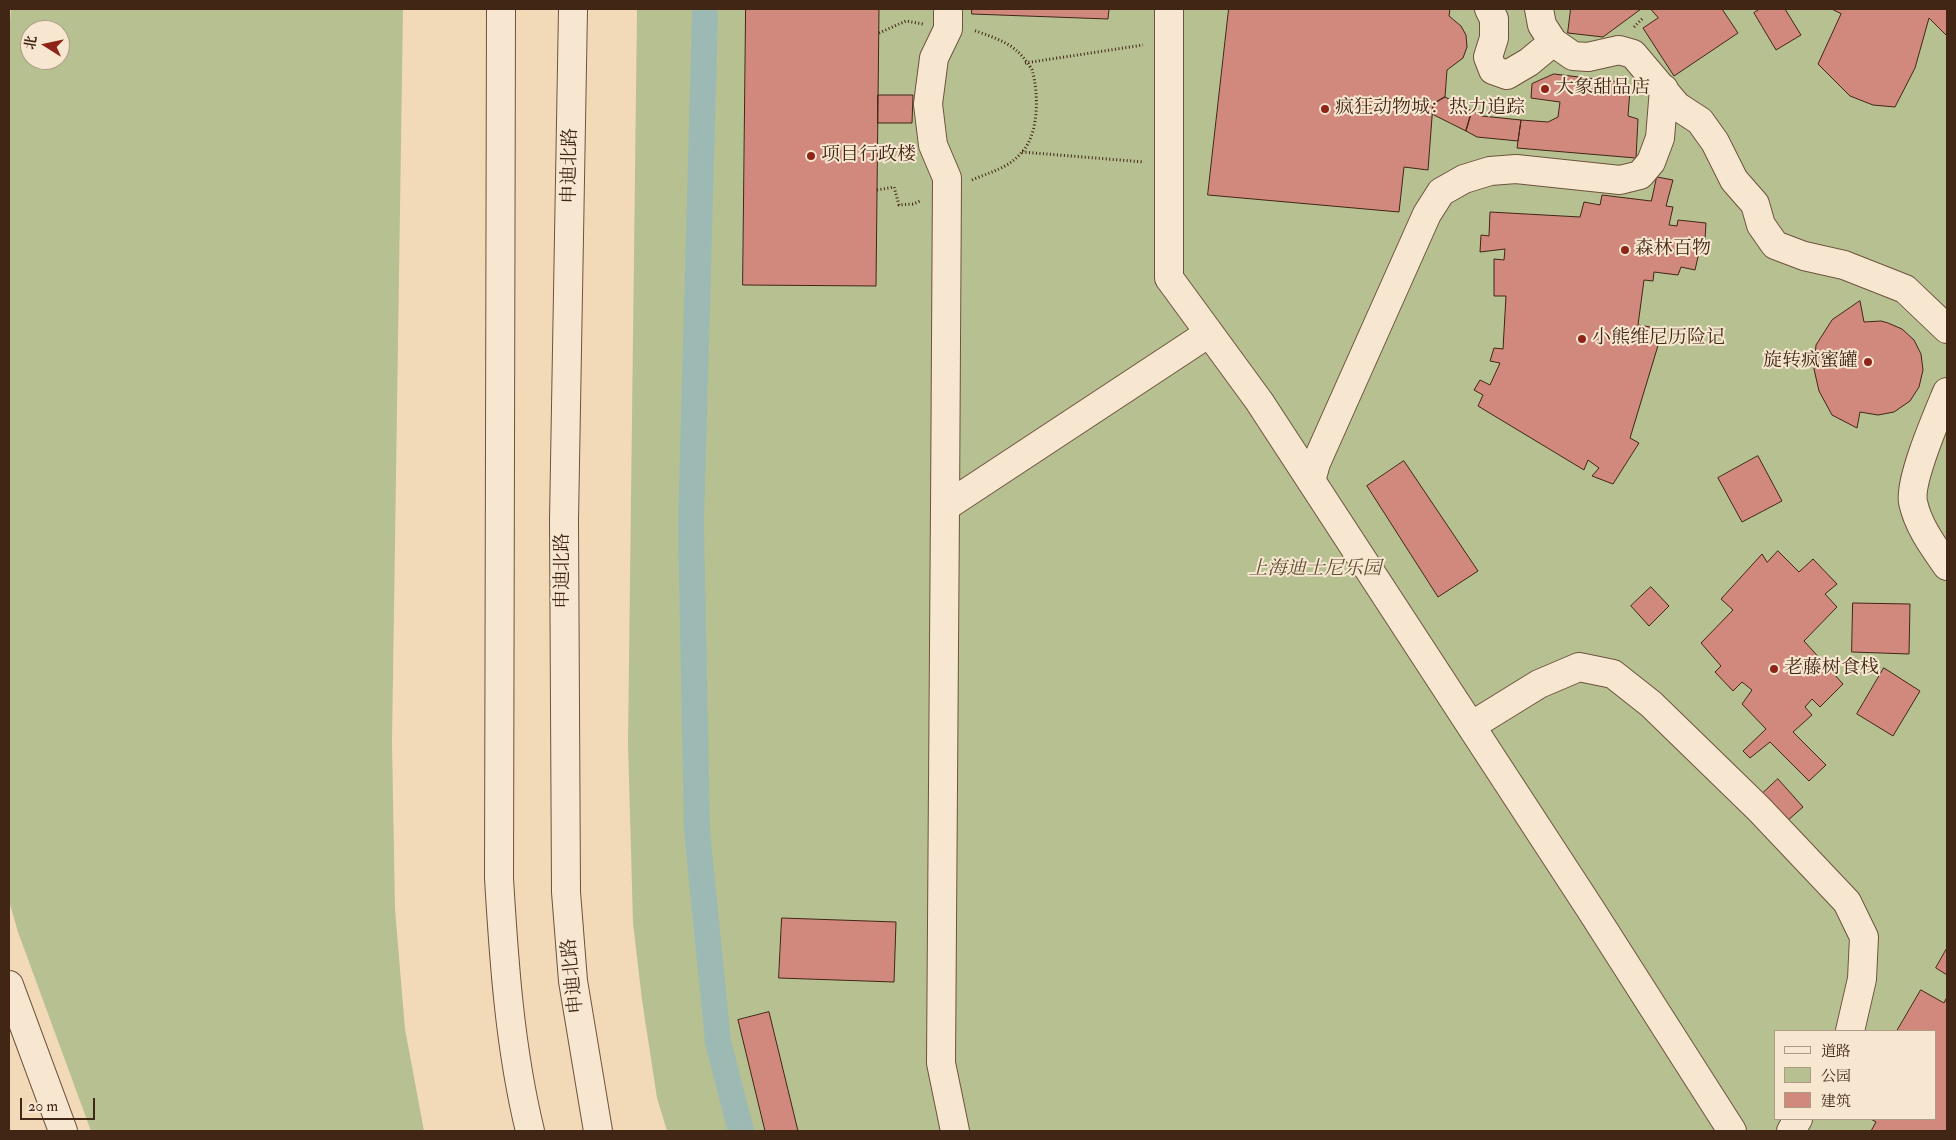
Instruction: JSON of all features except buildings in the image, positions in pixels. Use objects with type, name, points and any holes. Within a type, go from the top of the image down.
[{"type":"street","points":[[501,9],[499,878],[504,959],[510,1014],[530,1131]]},
{"type":"street","name":"申迪北路","points":[[573,9],[564,520],[566,892],[573,981],[598,1131]]},
{"type":"street","points":[[1168,9],[1169,278],[1259,401],[1732,1131]]},
{"type":"street","points":[[1489,9],[1494,19],[1494,38],[1488,58],[1493,70],[1507,74],[1516,71],[1553,42]]},
{"type":"street","points":[[1539,9],[1542,25],[1553,42],[1573,56],[1588,57],[1619,50],[1632,54],[1677,106],[1700,121],[1715,142],[1734,180],[1755,204],[1761,225],[1775,245],[1804,256],[1844,265],[1905,289],[1947,329]]},
{"type":"street","points":[[948,19],[934,58],[928,104],[934,145],[947,178],[940,1063],[955,1131]]},
{"type":"street","points":[[1311,481],[1316,463],[1386,303],[1427,214],[1442,192],[1464,179],[1490,171],[1516,170],[1620,180],[1640,175],[1651,162],[1660,138],[1664,89]]},
{"type":"street","points":[[945,507],[1209,333]]},
{"type":"street","points":[[1947,392],[1918,467],[1913,500],[1922,528],[1947,566]]},
{"type":"street","points":[[1471,726],[1539,684],[1579,667],[1613,674],[1651,704],[1759,809],[1847,902],[1864,937],[1862,978],[1850,1030]]},
{"type":"street","points":[[9,985],[63,1131]]},
{"type":"street","points":[[1790,1131],[1797,1120]]},
{"type":"path","points":[[877,190],[894,187],[899,205],[913,204],[946,190],[964,189],[972,180],[1000,170],[1022,152],[1029,142],[1035,119],[1035,92],[1031,68],[1018,52],[1003,42],[964,28],[948,19],[906,21],[879,33]]},
{"type":"path","points":[[1022,152],[1168,164]]},
{"type":"green space","points":[[11,9],[403,9],[392,742],[395,909],[405,1029],[424,1131],[91,1131],[18,932],[9,901],[9,33]]},
{"type":"green space","name":"上海迪士尼乐园","points":[[637,9],[1947,9],[1947,1131],[667,1131],[657,1098],[642,1000],[633,923],[628,743]]},
{"type":"waterway","points":[[705,15],[691,524],[697,831],[718,1042],[741,1131]]},
{"type":"place","name":"大象甜品店","points":[[1545,89]]},
{"type":"place","name":"疯狂动物城：热力追踪","points":[[1325,109]]},
{"type":"place","name":"项目行政楼","points":[[811,156]]},
{"type":"place","name":"森林百物","points":[[1625,250]]},
{"type":"place","name":"小熊维尼历险记","points":[[1582,339]]},
{"type":"place","name":"旋转疯蜜罐","points":[[1868,362]]},
{"type":"place","name":"老藤树食栈","points":[[1774,669]]}]
